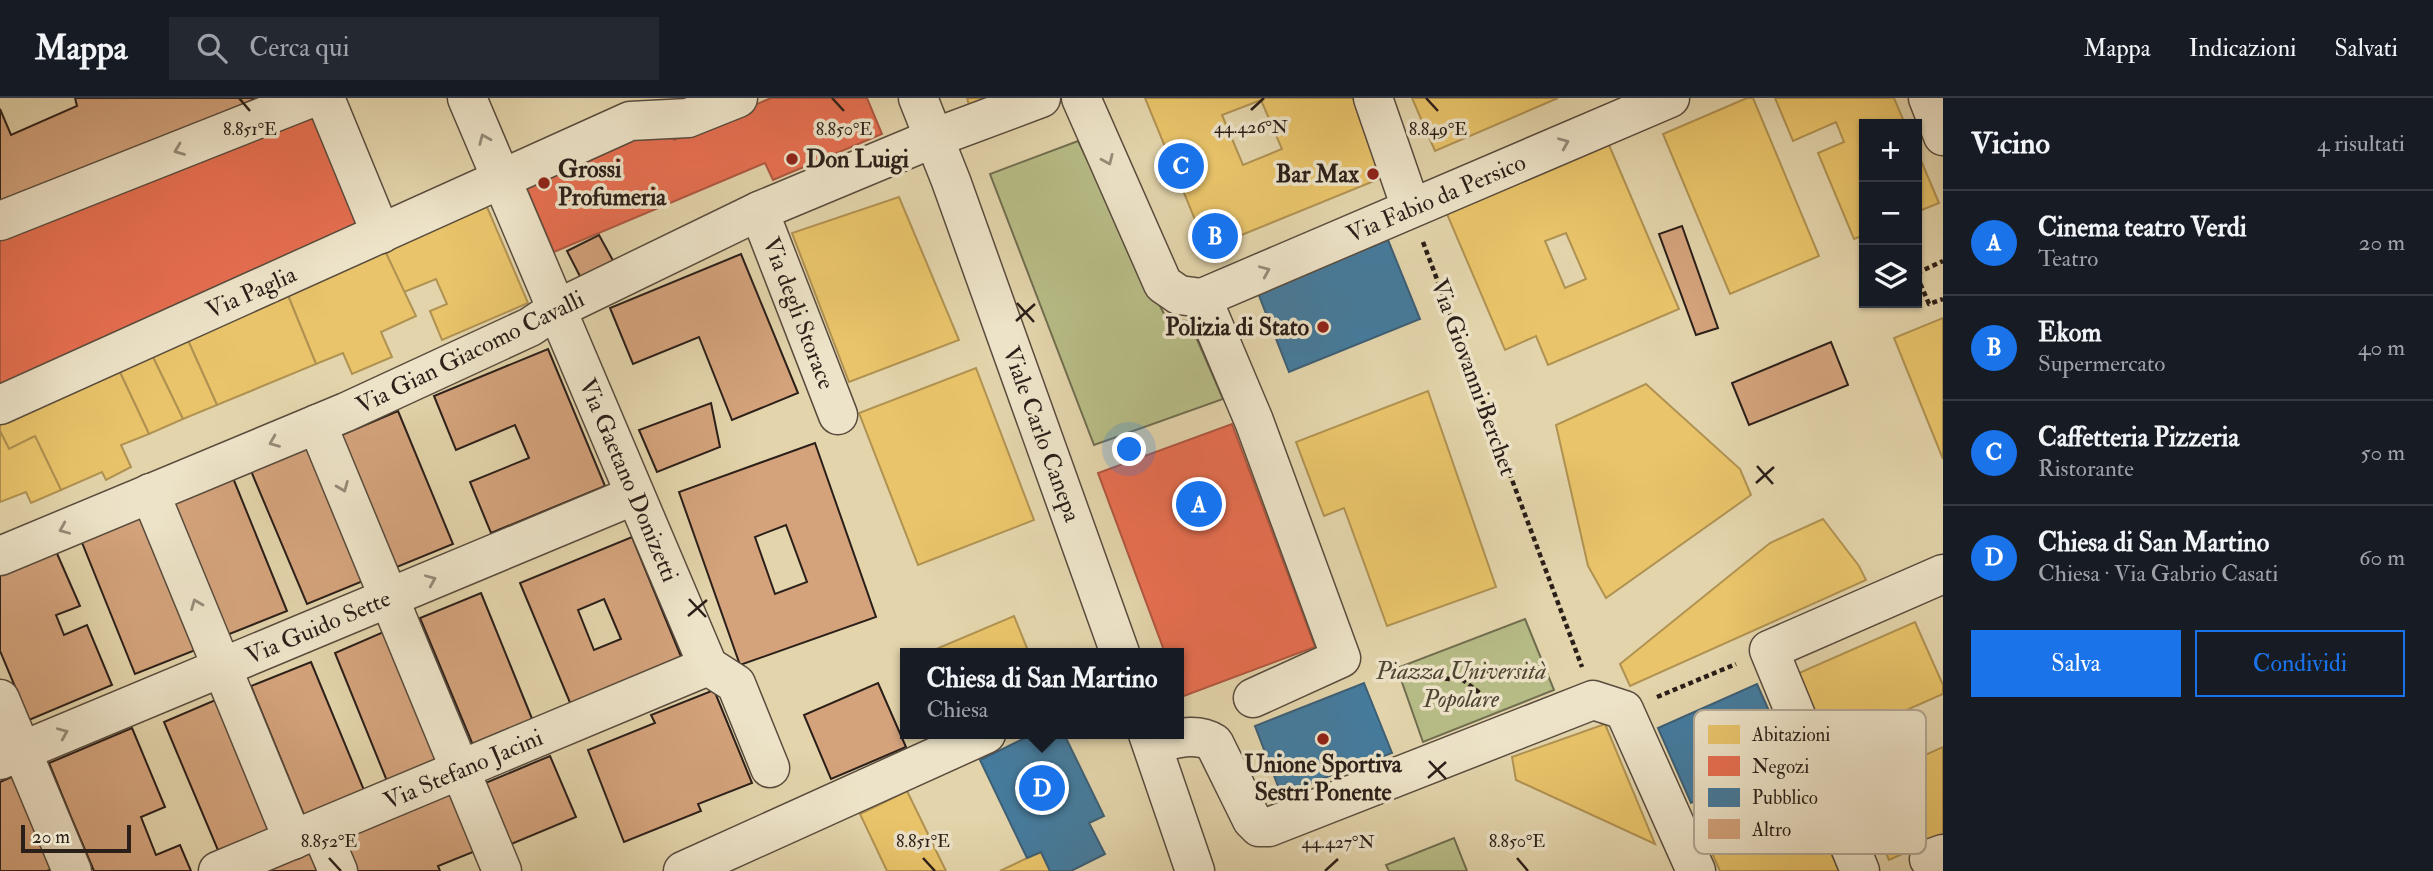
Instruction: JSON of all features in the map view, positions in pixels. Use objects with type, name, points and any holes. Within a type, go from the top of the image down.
[{"type":"street","points":[[0,221],[311,98]]},
{"type":"street","points":[[325,98],[381,233]]},
{"type":"street","name":"Via Gaetano Donizetti","points":[[467,98],[708,666]]},
{"type":"street","points":[[664,112],[738,98]]},
{"type":"street","name":"Viale Carlo Canepa","points":[[918,98],[1117,648]]},
{"type":"street","name":"Via Gian Giacomo Cavalli","points":[[0,556],[317,424],[530,327],[557,309],[759,211],[934,138],[1041,98]]},
{"type":"street","points":[[1081,98],[1163,284],[1179,295],[1202,298],[1254,421],[1341,658],[1253,698]]},
{"type":"street","points":[[1373,98],[1411,208]]},
{"type":"street","name":"Via Fabio da Persico","points":[[1202,298],[1670,98]]},
{"type":"street","points":[[1928,98],[1943,136]]},
{"type":"street","name":"Via Paglia","points":[[0,405],[630,121],[664,112]]},
{"type":"street","name":"Via degli Storace","points":[[759,211],[838,415]]},
{"type":"street","points":[[317,424],[502,871]]},
{"type":"street","points":[[150,493],[222,667],[306,834],[338,871]]},
{"type":"street","name":"Via Guido Sette","points":[[11,755],[635,495]]},
{"type":"street","points":[[1794,710],[1769,650],[1943,574]]},
{"type":"street","points":[[708,666],[736,684],[770,768]]},
{"type":"street","name":"Via Stefano Jacini","points":[[218,871],[708,666]]},
{"type":"street","points":[[0,699],[11,755],[72,871]]},
{"type":"street","points":[[1184,737],[1205,737],[1214,743],[1252,820],[1259,827],[1269,827],[1593,700],[1625,710],[1696,871]]},
{"type":"street","points":[[683,871],[974,739]]},
{"type":"street","points":[[1150,739],[1195,871]]},
{"type":"street","points":[[1853,854],[1860,871]]},
{"type":"path","name":"Via Giovanni Berchet","points":[[1411,208],[1578,655]]},
{"type":"path","points":[[1922,272],[1943,261]]},
{"type":"path","points":[[1922,287],[1929,304],[1943,299]]},
{"type":"path","points":[[1625,710],[1769,650]]},
{"type":"path","points":[[1341,658],[1437,678],[1463,680],[1481,694],[1502,736]]},
{"type":"green space","points":[[1078,141],[1167,320],[1189,321],[1223,399],[1094,445],[990,174]]},
{"type":"green space","name":"Piazza Università Popolare","points":[[1525,619],[1554,690],[1423,742],[1397,668]]},
{"type":"green space","points":[[1454,838],[1467,871],[1389,871],[1386,865]]},
{"type":"building: Abitazioni","points":[[967,98],[985,98],[969,105]]},
{"type":"building: Abitazioni","points":[[1145,98],[1353,98],[1384,177],[1207,249]],"holes":[[[1261,100],[1282,149],[1243,165],[1222,115]]]},
{"type":"building: Abitazioni","points":[[1412,98],[1558,98],[1435,151]]},
{"type":"building: Abitazioni","points":[[1747,98],[1753,98],[1819,256],[1730,294],[1663,134]]},
{"type":"building: Abitazioni","points":[[1775,98],[1894,98],[1903,119],[1859,119],[1859,237],[1854,239],[1818,153],[1844,142],[1836,122],[1793,141]]},
{"type":"building: Abitazioni","points":[[1609,145],[1679,309],[1548,365],[1536,336],[1505,350],[1447,214]],"holes":[[[1566,233],[1586,279],[1565,288],[1545,241]]]},
{"type":"building: Abitazioni","points":[[1922,163],[1939,203],[1922,210]]},
{"type":"building: Abitazioni","points":[[899,197],[959,340],[849,382],[792,233]]},
{"type":"building: Abitazioni","points":[[487,207],[528,303],[442,340],[430,311],[447,304],[436,279],[404,292],[385,251]]},
{"type":"building: Abitazioni","points":[[385,251],[416,316],[381,332],[392,357],[352,374],[343,353],[316,364],[287,293]]},
{"type":"building: Abitazioni","points":[[287,293],[316,364],[217,405],[186,336]]},
{"type":"building: Abitazioni","points":[[1943,318],[1943,459],[1894,338]]},
{"type":"building: Abitazioni","points":[[186,336],[217,405],[183,419],[150,351]]},
{"type":"building: Abitazioni","points":[[150,351],[183,419],[149,434],[117,366]]},
{"type":"building: Abitazioni","points":[[117,366],[149,434],[121,445],[131,467],[106,480],[102,472],[61,490],[35,436],[9,449],[0,431],[0,415]]},
{"type":"building: Abitazioni","points":[[976,368],[1034,520],[918,565],[859,413]]},
{"type":"building: Abitazioni","points":[[1646,384],[1740,469],[1751,495],[1606,598],[1588,566],[1556,425]]},
{"type":"building: Abitazioni","points":[[1428,391],[1496,587],[1387,626],[1344,508],[1324,516],[1296,442]]},
{"type":"building: Abitazioni","points":[[0,431],[9,449],[35,436],[61,490],[31,503],[26,492],[0,502]]},
{"type":"building: Abitazioni","points":[[1823,519],[1859,566],[1866,580],[1630,686],[1620,664],[1770,543]]},
{"type":"building: Abitazioni","points":[[1014,616],[1027,648],[938,648]]},
{"type":"building: Abitazioni","points":[[1915,622],[1943,685],[1943,694],[1907,710],[1804,710],[1790,677]]},
{"type":"building: Abitazioni","points":[[1605,724],[1655,844],[1516,780],[1512,757]]},
{"type":"building: Abitazioni","points":[[1943,747],[1943,836],[1926,844],[1926,755]]},
{"type":"building: Abitazioni","points":[[907,791],[946,871],[887,871],[860,814]]},
{"type":"building: Abitazioni","points":[[1041,852],[1050,871],[1000,871],[1027,858]]},
{"type":"building: Abitazioni","points":[[1712,854],[1831,854],[1839,871],[1720,871]]},
{"type":"building: Abitazioni","points":[[1886,854],[1902,854],[1889,860]]},
{"type":"building: Negozi","points":[[771,98],[867,98],[882,134],[773,180],[765,163],[554,252],[524,182],[666,122],[674,140]]},
{"type":"building: Negozi","points":[[323,108],[373,228],[0,396],[0,235]]},
{"type":"building: Negozi","points":[[1232,424],[1315,647],[1184,696],[1184,648],[1163,648],[1098,473]]},
{"type":"building: Pubblico","points":[[1388,240],[1420,319],[1289,372],[1258,293]]},
{"type":"building: Pubblico","name":"Unione Sportiva Sestri Ponente","points":[[1364,683],[1392,753],[1281,794],[1255,726]]},
{"type":"building: Pubblico","points":[[1757,684],[1769,710],[1698,710]]},
{"type":"building: Pubblico","points":[[1694,712],[1694,802],[1691,803],[1658,728]]},
{"type":"building: Pubblico","points":[[1023,739],[1066,739],[1104,816],[1089,823],[1105,854],[1071,871],[1050,871],[1041,852],[1027,858],[980,760]]},
{"type":"building: Altro","points":[[75,98],[257,98],[0,209],[0,109],[11,135],[77,106]]},
{"type":"building: Altro","points":[[1682,226],[1718,328],[1696,335],[1659,234]]},
{"type":"building: Altro","points":[[599,235],[616,266],[584,284],[567,251]]},
{"type":"building: Altro","points":[[741,254],[798,393],[732,420],[699,337],[633,364],[610,308]]},
{"type":"building: Altro","points":[[1831,342],[1848,385],[1749,425],[1732,383]]},
{"type":"building: Altro","points":[[548,349],[605,486],[491,533],[470,482],[529,458],[515,425],[456,450],[434,396]]},
{"type":"building: Altro","points":[[711,403],[720,447],[657,472],[639,430]]},
{"type":"building: Altro","points":[[398,411],[453,544],[392,569],[337,437]]},
{"type":"building: Altro","points":[[815,443],[876,617],[740,665],[679,492]],"holes":[[[786,525],[807,582],[775,594],[755,537]]]},
{"type":"building: Altro","points":[[314,445],[368,579],[307,604],[251,471]]},
{"type":"building: Altro","points":[[233,478],[287,611],[222,637],[168,505]]},
{"type":"building: Altro","points":[[143,515],[198,649],[135,674],[81,540]]},
{"type":"building: Altro","points":[[632,537],[682,659],[571,705],[520,583]],"holes":[[[604,599],[621,639],[594,650],[578,610]]]},
{"type":"building: Altro","points":[[55,549],[80,606],[56,615],[64,635],[87,625],[112,685],[29,720],[0,651],[0,572]]},
{"type":"building: Altro","points":[[481,593],[535,726],[475,750],[420,618]]},
{"type":"building: Altro","points":[[395,627],[450,761],[389,786],[335,653]]},
{"type":"building: Altro","points":[[311,662],[366,795],[306,820],[251,686]]},
{"type":"building: Altro","points":[[878,683],[900,739],[906,747],[831,779],[804,715]]},
{"type":"building: Altro","points":[[714,690],[752,783],[698,804],[701,811],[624,842],[588,750],[655,723],[651,715]]},
{"type":"building: Altro","points":[[227,695],[283,829],[220,855],[164,722]]},
{"type":"building: Altro","points":[[132,728],[165,807],[141,817],[156,855],[180,845],[191,871],[94,871],[71,817],[49,763]]},
{"type":"building: Altro","points":[[550,756],[576,817],[509,845],[483,784]]},
{"type":"building: Altro","points":[[16,775],[55,868],[47,871],[0,871],[0,782]]},
{"type":"building: Altro","points":[[455,791],[478,850],[438,866],[440,871],[356,871],[342,836]]},
{"type":"building: Altro","points":[[309,850],[317,871],[257,871]]},
{"type":"place","name":"Don Luigi","points":[[792,159]]},
{"type":"place","name":"Caffetteria Pizzeria","points":[[1181,166]]},
{"type":"place","name":"Bar Max","points":[[1373,174]]},
{"type":"place","name":"Grossi Profumeria","points":[[544,183]]},
{"type":"place","name":"Ekom","points":[[1215,236]]},
{"type":"place","name":"Polizia di Stato","points":[[1323,327]]},
{"type":"place","name":"Cinema teatro Verdi","points":[[1199,504]]},
{"type":"place","name":"Unione Sportiva Sestri Ponente","points":[[1323,739]]},
{"type":"place","name":"Chiesa di San Martino","points":[[1042,788]]}]
